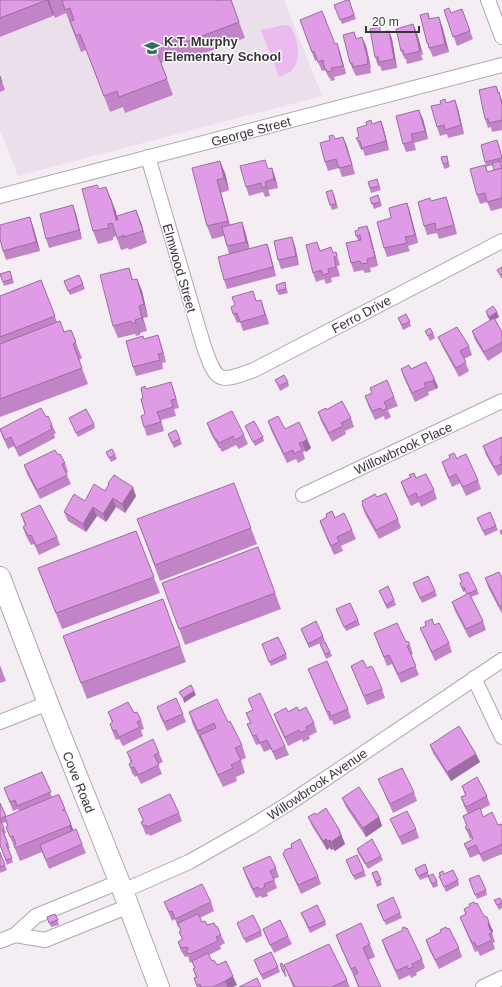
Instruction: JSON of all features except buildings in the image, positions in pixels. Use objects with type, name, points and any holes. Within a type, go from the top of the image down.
[{"type":"main road","name":"Cove Road","points":[[0,577],[159,987]]},
{"type":"street","points":[[488,0],[502,37]]},
{"type":"street","name":"George Street","points":[[0,196],[502,65]]},
{"type":"street","name":"Elmwood Street","points":[[148,157],[204,347],[210,364],[218,377]]},
{"type":"street","name":"Ferro Drive","points":[[218,377],[224,379],[236,377],[254,370],[502,241]]},
{"type":"street","name":"Willowbrook Place","points":[[303,495],[502,401]]},
{"type":"street","name":"Willowbrook Avenue","points":[[123,893],[189,862],[249,828],[291,802],[502,660]]},
{"type":"street","points":[[474,678],[502,737]]},
{"type":"street","points":[[0,722],[48,703]]},
{"type":"street","points":[[15,935],[45,940],[123,893]]},
{"type":"street","points":[[0,942],[15,935],[36,916],[123,893]]},
{"type":"street","points":[[483,987],[502,978]]},
{"type":"shaded area","name":"K.T. Murphy Elementary School","points":[[0,0],[284,0],[322,96],[18,176],[0,130]]},
{"type":"shaded area","points":[[284,25],[290,26],[293,31],[297,42],[298,53],[296,64],[293,69],[279,77],[261,30]]},
{"type":"place","name":"K.T. Murphy Elementary School","points":[[152,48]]}]
